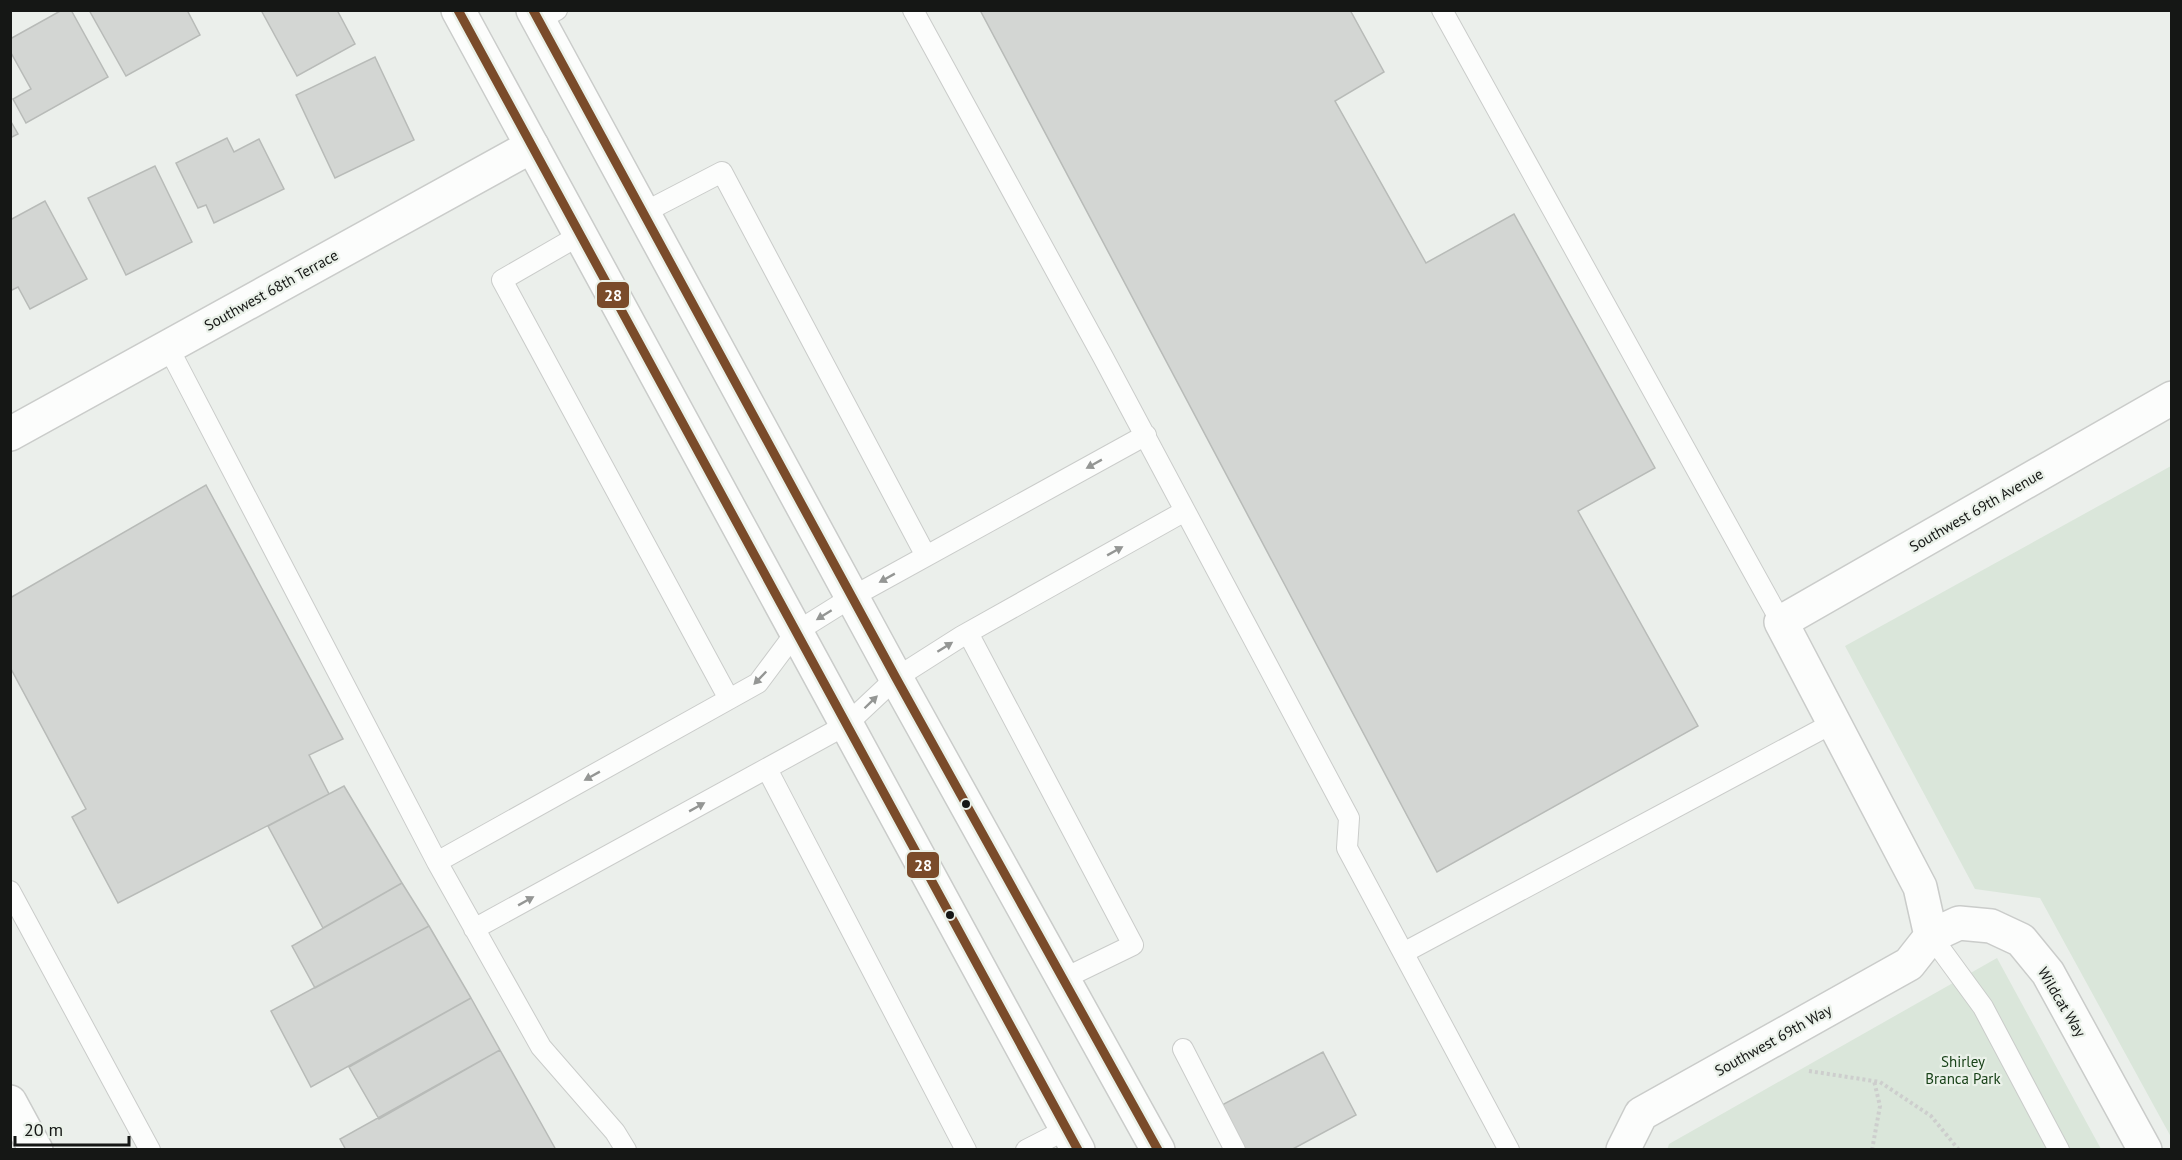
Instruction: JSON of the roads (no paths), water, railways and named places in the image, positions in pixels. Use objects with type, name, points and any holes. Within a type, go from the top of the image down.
[{"type":"main road","points":[[458,10],[1072,1139]]},
{"type":"main road","points":[[543,14],[644,213],[852,597],[1158,1149]]},
{"type":"main road","name":"Southwest 68th Terrace","points":[[10,434],[532,146]]},
{"type":"main road","name":"Southwest 69th Avenue","points":[[1781,622],[2172,398]]},
{"type":"main road","points":[[1781,622],[1920,886],[1931,936]]},
{"type":"main road","name":"Wildcat Way","points":[[1931,936],[1959,923],[1991,926],[2020,940],[2048,973],[2145,1149]]},
{"type":"main road","name":"Southwest 69th Way","points":[[1623,1149],[1641,1114],[1909,964],[1931,936]]},
{"type":"main road","points":[[10,1102],[36,1149]]},
{"type":"lane","points":[[913,10],[1146,435],[1348,818],[1347,849],[1405,952],[1509,1149]]},
{"type":"lane","points":[[1442,10],[1781,622]]},
{"type":"lane","points":[[644,213],[722,171],[926,556]]},
{"type":"lane","points":[[580,235],[502,280],[729,699]]},
{"type":"lane","points":[[168,347],[437,862],[541,1047],[615,1132],[626,1149]]},
{"type":"lane","points":[[437,862],[758,683],[796,632],[852,597],[1146,435]]},
{"type":"lane","points":[[474,929],[846,725],[896,678],[968,633],[1185,511]]},
{"type":"lane","points":[[968,633],[1133,945],[1063,979]]},
{"type":"lane","points":[[1405,952],[1835,722]]},
{"type":"lane","points":[[768,768],[966,1149]]},
{"type":"lane","points":[[10,891],[150,1149]]},
{"type":"lane","points":[[1931,936],[1983,1007],[2059,1149]]},
{"type":"lane","points":[[1183,1049],[1234,1149]]},
{"type":"lane","points":[[1026,1149],[1072,1139]]},
{"type":"park label","name":"Shirley Branca Park","points":[[1963,1070]]}]
